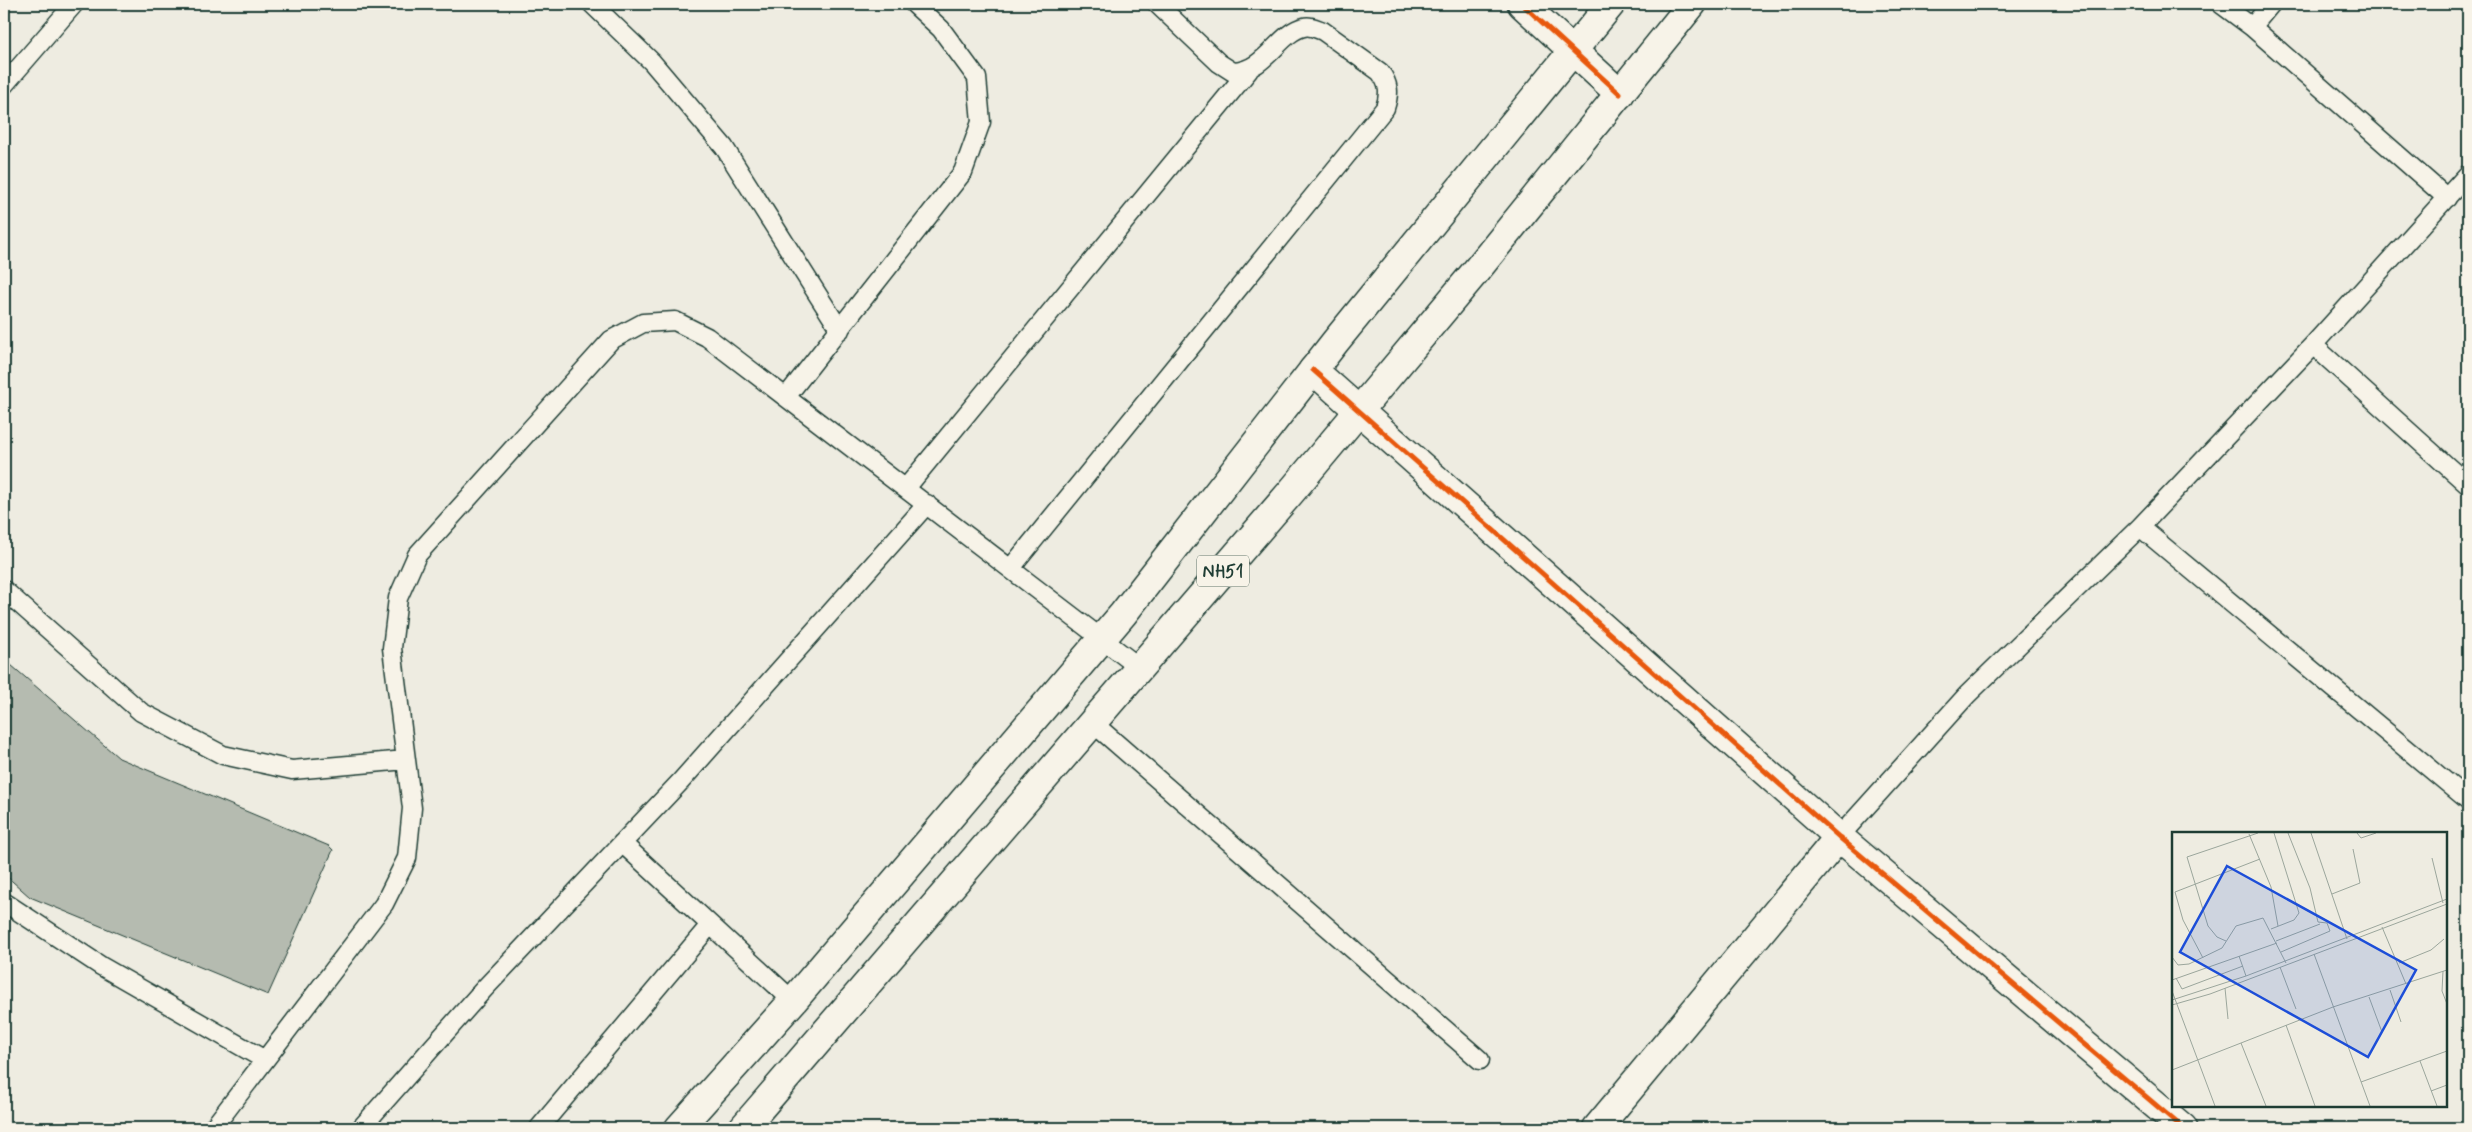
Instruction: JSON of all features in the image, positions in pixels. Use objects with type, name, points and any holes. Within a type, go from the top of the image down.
[{"type":"main road","points":[[1522,4],[1620,94]]},
{"type":"main road","name":"NH51","points":[[679,1128],[793,1001],[1102,638],[1313,370],[1611,4]]},
{"type":"main road","name":"NH51","points":[[742,1128],[1093,723],[1359,411],[1692,4]]},
{"type":"main road","points":[[1313,370],[1839,837],[2183,1128]]},
{"type":"main road","points":[[1597,1128],[1839,837]]},
{"type":"lane","points":[[4,85],[74,4]]},
{"type":"lane","points":[[592,4],[652,62],[724,147],[840,330]]},
{"type":"lane","points":[[786,397],[963,172],[981,122],[977,78],[941,29],[914,4]]},
{"type":"lane","points":[[1157,4],[1219,63],[1233,72],[1249,70]]},
{"type":"lane","points":[[2222,4],[2252,27],[2447,198]]},
{"type":"lane","points":[[2252,27],[2271,4]]},
{"type":"lane","points":[[906,488],[1249,70],[1294,32],[1304,27],[1313,27],[1323,31],[1380,72],[1387,81],[1389,95],[1385,108],[1011,568]]},
{"type":"lane","points":[[1839,837],[1966,695],[2140,527],[2313,345],[2468,174]]},
{"type":"lane","points":[[213,1128],[384,904],[407,858],[412,808],[392,648],[398,598],[418,555],[611,340],[643,323],[675,321],[707,337],[1140,668]]},
{"type":"lane","points":[[2313,345],[2468,485]]},
{"type":"lane","points":[[360,1128],[484,989],[681,781],[927,504]]},
{"type":"lane","points":[[2140,527],[2468,800]]},
{"type":"lane","points":[[4,590],[141,712],[224,755],[292,770],[406,760]]},
{"type":"lane","points":[[1093,723],[1480,1060]]},
{"type":"lane","points":[[622,843],[793,1001]]},
{"type":"lane","points":[[4,902],[101,966],[265,1060]]},
{"type":"lane","points":[[539,1128],[710,924]]},
{"type":"building","points":[[4,659],[119,758],[329,846],[333,850],[268,995],[30,897],[4,874]]},
{"type":"cycle path","points":[[1522,4],[1620,94]]},
{"type":"cycle path","points":[[1313,370],[1839,837],[2183,1128]]}]
